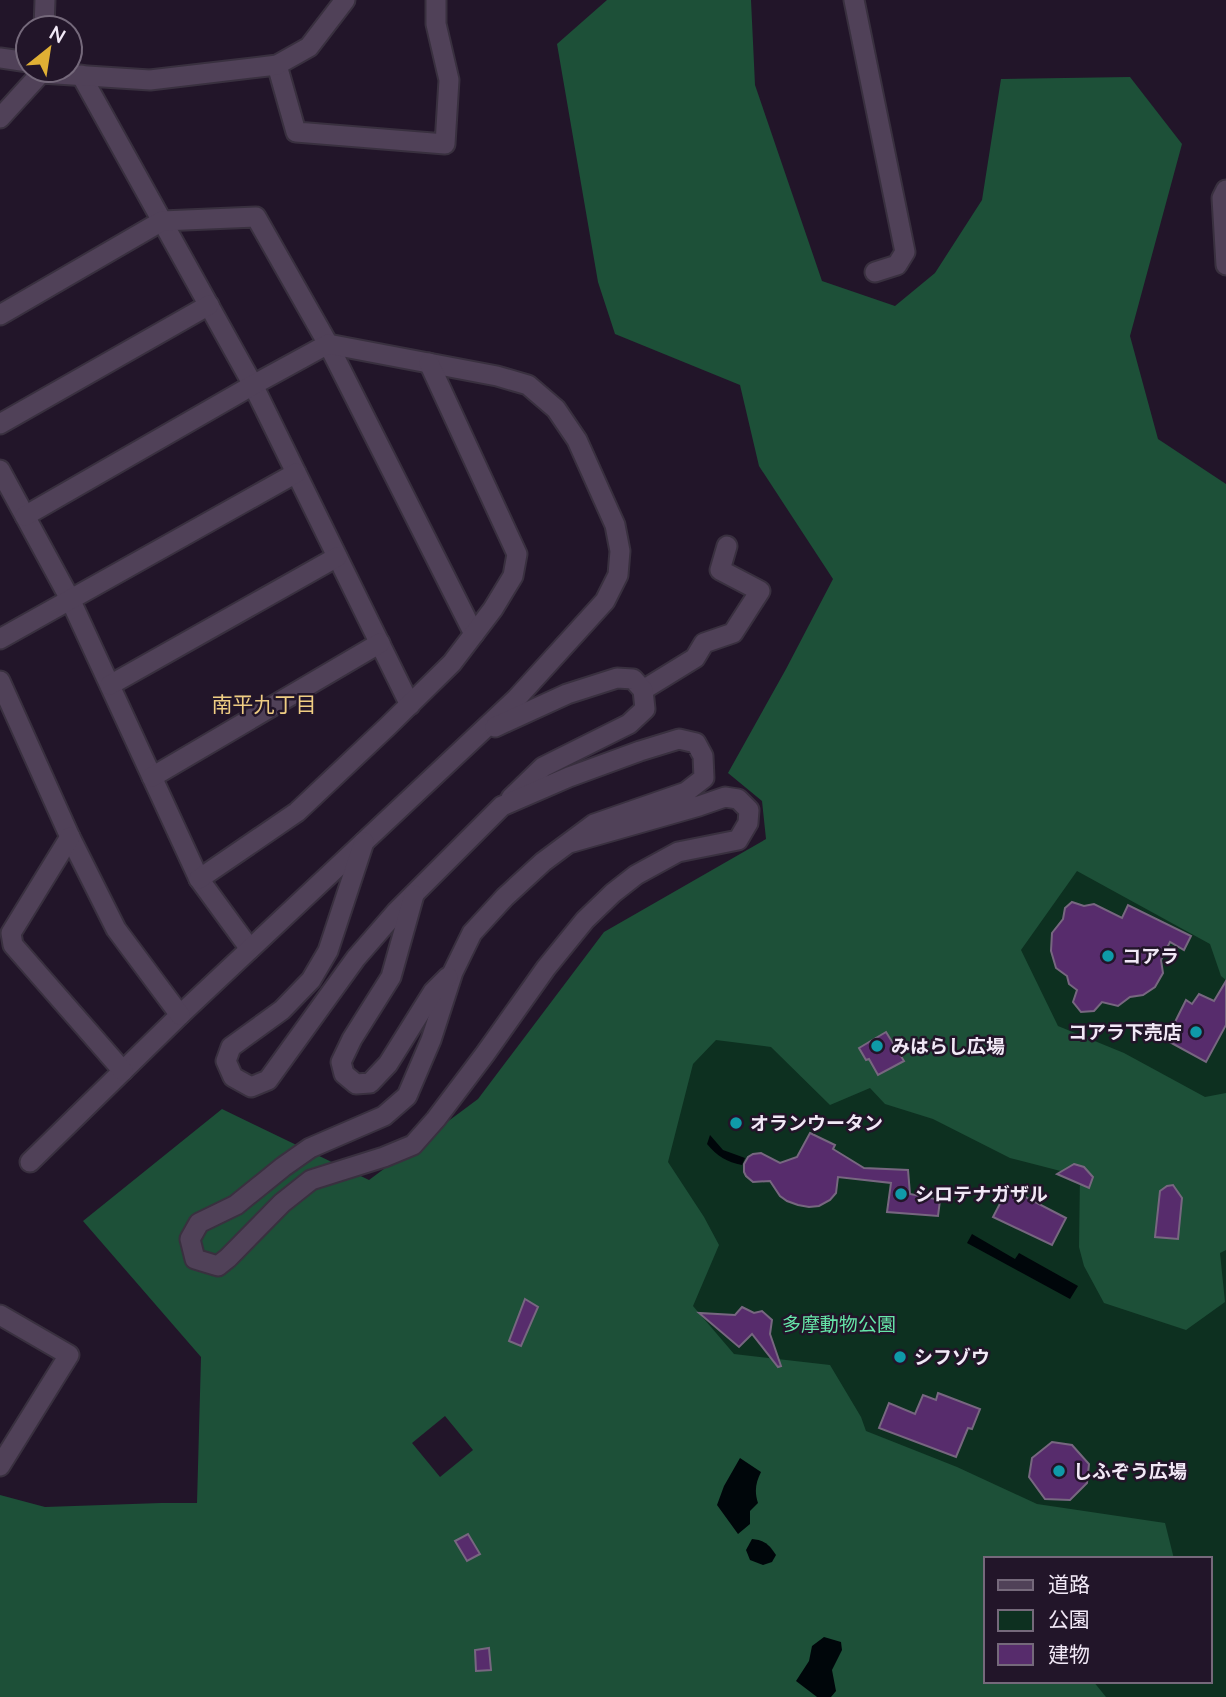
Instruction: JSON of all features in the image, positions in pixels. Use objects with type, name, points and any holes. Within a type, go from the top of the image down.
[{"type":"street","points":[[84,75],[150,80],[277,65],[309,47],[345,0]]},
{"type":"street","points":[[277,65],[296,132],[445,144],[449,80],[436,24],[436,0]]},
{"type":"street","points":[[854,0],[905,252],[897,265],[875,272]]},
{"type":"street","points":[[84,80],[253,385],[410,705]]},
{"type":"street","points":[[0,118],[25,84]]},
{"type":"street","points":[[1226,190],[1222,198],[1226,265]]},
{"type":"street","points":[[0,315],[162,221],[256,217],[328,344],[474,634]]},
{"type":"street","points":[[0,424],[209,305]]},
{"type":"street","points":[[25,516],[328,344],[497,376],[528,385],[556,409],[577,440],[615,525],[620,551],[618,575],[604,601],[516,699],[180,1015],[30,1163]]},
{"type":"street","points":[[199,879],[297,812],[410,705],[452,663],[493,609],[513,576],[517,554],[429,363]]},
{"type":"street","points":[[0,470],[70,598],[199,879],[250,949]]},
{"type":"street","points":[[0,639],[296,473]]},
{"type":"street","points":[[643,690],[695,658],[704,643],[733,633],[760,591],[720,570],[727,546]]},
{"type":"street","points":[[110,685],[337,557]]},
{"type":"street","points":[[152,777],[380,643]]},
{"type":"street","points":[[364,842],[328,951],[311,980],[282,1010],[231,1047],[226,1061],[233,1077],[250,1087],[268,1080],[356,958],[396,912],[543,767],[629,724],[645,709],[643,690],[633,678],[617,678],[567,694],[478,735]]},
{"type":"street","points":[[0,681],[70,837],[116,929],[180,1015]]},
{"type":"street","points":[[502,806],[640,751],[679,739],[696,743],[703,755],[704,778],[686,792],[594,824],[543,862],[505,897],[472,933],[453,972],[431,1040],[407,1096],[384,1116],[310,1148],[236,1205],[199,1223],[190,1239],[195,1259],[218,1266],[282,1203],[311,1180],[384,1157],[413,1144],[444,1108],[546,968],[585,920],[636,875],[678,852],[737,840],[748,823],[749,810],[738,799],[725,797],[569,843]]},
{"type":"street","points":[[70,837],[10,933],[13,945],[123,1071]]},
{"type":"street","points":[[414,894],[391,977],[352,1039],[341,1062],[344,1074],[356,1084],[370,1083],[388,1064],[433,992],[453,972]]},
{"type":"street","points":[[0,1315],[69,1355],[0,1466]]},
{"type":"green space","points":[[607,0],[751,0],[755,85],[822,281],[895,306],[935,273],[982,200],[1001,79],[1130,77],[1182,144],[1130,336],[1158,439],[1226,484],[1226,980],[1221,976],[1210,944],[1077,871],[1021,950],[1058,1026],[1124,1053],[1205,1097],[1226,1093],[1226,1250],[1220,1253],[1225,1302],[1186,1330],[1104,1303],[1084,1266],[1079,1247],[1080,1176],[1010,1158],[933,1119],[885,1104],[870,1088],[830,1105],[771,1047],[716,1040],[693,1064],[668,1162],[719,1245],[693,1306],[734,1354],[830,1365],[861,1417],[866,1431],[957,1467],[1037,1504],[1165,1523],[1174,1557],[984,1557],[984,1683],[1095,1683],[1106,1697],[0,1697],[0,1495],[45,1507],[197,1503],[201,1357],[83,1221],[222,1109],[369,1180],[478,1099],[604,932],[766,839],[762,801],[728,773],[833,579],[759,466],[740,385],[615,334],[598,282],[557,44]],"holes":[[[445,1416],[473,1450],[440,1477],[412,1443]]]},
{"type":"green space","name":"多摩動物公園","points":[[1012,827],[1226,930],[1226,1697],[723,1697],[509,1468],[635,1095]]},
{"type":"shaded area","points":[[710,1135],[723,1150],[745,1158],[742,1165],[715,1152],[707,1144]]},
{"type":"shaded area","points":[[972,1234],[1015,1259],[1019,1253],[1078,1286],[1070,1299],[967,1243]]},
{"type":"shaded area","points":[[740,1458],[761,1472],[756,1487],[758,1503],[750,1511],[750,1524],[738,1534],[717,1505]]},
{"type":"shaded area","points":[[752,1539],[771,1548],[776,1555],[772,1562],[763,1565],[750,1560],[746,1550]]},
{"type":"shaded area","points":[[824,1637],[841,1642],[842,1650],[832,1670],[836,1691],[831,1697],[817,1697],[796,1681],[809,1661],[812,1646]]},
{"type":"building","name":"コアラ","points":[[1072,902],[1084,906],[1094,904],[1122,918],[1128,905],[1191,936],[1184,950],[1170,942],[1161,960],[1163,973],[1155,987],[1143,995],[1130,997],[1118,1006],[1102,1002],[1094,1011],[1081,1012],[1073,1002],[1077,990],[1069,984],[1067,976],[1056,968],[1051,951],[1052,933],[1063,919],[1065,908]]},
{"type":"building","name":"コアラ下売店","points":[[1226,981],[1226,1025],[1206,1062],[1166,1040],[1186,1000],[1192,1004],[1199,994],[1214,1001]]},
{"type":"building","points":[[886,1032],[904,1061],[878,1075],[859,1048]]},
{"type":"building","points":[[810,1133],[835,1145],[833,1149],[864,1168],[908,1170],[910,1194],[940,1200],[938,1216],[887,1212],[891,1183],[838,1177],[836,1193],[830,1200],[819,1206],[809,1207],[787,1201],[770,1181],[753,1182],[746,1176],[744,1164],[748,1157],[761,1153],[780,1163],[797,1157]]},
{"type":"building","points":[[1074,1164],[1084,1167],[1093,1177],[1089,1188],[1057,1174]]},
{"type":"building","points":[[1173,1185],[1182,1198],[1178,1239],[1155,1237],[1160,1191]]},
{"type":"building","points":[[1008,1188],[1066,1218],[1052,1245],[993,1217]]},
{"type":"building","points":[[525,1299],[538,1307],[521,1346],[509,1341]]},
{"type":"building","points":[[742,1307],[754,1313],[762,1311],[772,1320],[770,1334],[781,1366],[778,1367],[752,1334],[739,1347],[699,1313],[735,1315]]},
{"type":"building","points":[[938,1393],[980,1409],[972,1429],[968,1428],[956,1457],[879,1428],[889,1403],[915,1414],[923,1395],[936,1400]]},
{"type":"building","name":"しふぞう広場","points":[[1052,1442],[1072,1445],[1089,1464],[1087,1483],[1070,1500],[1045,1499],[1029,1477],[1032,1458]]},
{"type":"building","points":[[468,1534],[480,1554],[467,1561],[455,1541]]},
{"type":"building","points":[[489,1648],[491,1670],[476,1671],[475,1650]]},
{"type":"place","name":"コアラ","points":[[1108,956]]},
{"type":"place","name":"コアラ下売店","points":[[1196,1032]]},
{"type":"place","name":"みはらし広場","points":[[877,1046]]},
{"type":"place","name":"オランウータン","points":[[736,1123]]},
{"type":"place","name":"シロテナガザル","points":[[901,1194]]},
{"type":"place","name":"シフゾウ","points":[[900,1357]]},
{"type":"place","name":"しふぞう広場","points":[[1059,1471]]},
{"type":"district","name":"南平九丁目","points":[[264,705]]}]
